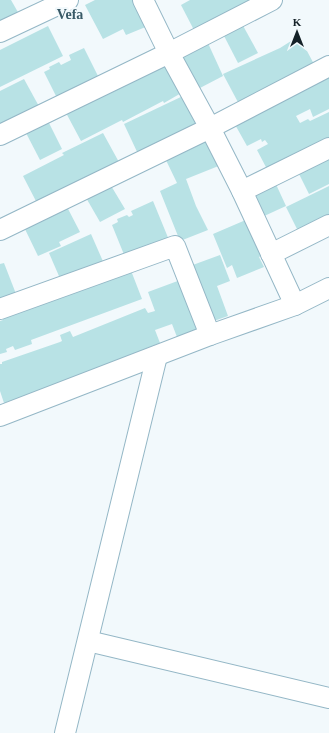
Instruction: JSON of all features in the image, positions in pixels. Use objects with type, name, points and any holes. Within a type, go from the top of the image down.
[{"type":"street","points":[[143,0],[169,53],[242,191],[295,305]]},
{"type":"street","points":[[0,135],[169,53],[272,0]]},
{"type":"street","points":[[0,32],[56,2]]},
{"type":"street","points":[[0,230],[210,128],[329,66]]},
{"type":"street","points":[[242,191],[329,148]]},
{"type":"street","points":[[271,254],[329,225]]},
{"type":"street","points":[[0,309],[175,246],[210,335]]},
{"type":"street","points":[[0,416],[210,335],[295,305],[329,288]]},
{"type":"street","points":[[65,733],[157,356]]},
{"type":"street","points":[[88,641],[329,698]]},
{"type":"building","points":[[0,0],[11,0],[19,14],[0,24]]},
{"type":"building","points":[[95,0],[135,0],[148,26],[126,35],[123,29],[103,39],[85,5]]},
{"type":"building","points":[[190,0],[263,0],[196,34],[181,5]]},
{"type":"building","points":[[241,22],[258,53],[238,63],[222,32]]},
{"type":"building","points":[[48,26],[63,56],[0,87],[0,50]]},
{"type":"building","points":[[299,36],[315,66],[240,106],[223,74],[280,48]]},
{"type":"building","points":[[207,41],[223,76],[198,89],[180,56]]},
{"type":"building","points":[[84,48],[100,80],[58,100],[44,72],[50,69],[49,67],[59,62],[61,65],[71,60],[69,55]]},
{"type":"building","points":[[167,61],[183,92],[164,103],[163,101],[123,122],[122,120],[81,141],[65,111]]},
{"type":"building","points":[[329,73],[329,109],[313,117],[310,109],[296,116],[300,123],[308,119],[310,121],[329,112],[329,143],[268,171],[257,150],[268,144],[265,140],[262,142],[261,139],[247,146],[233,121]]},
{"type":"building","points":[[24,79],[41,110],[0,128],[0,91]]},
{"type":"building","points":[[185,95],[200,124],[139,156],[124,124]]},
{"type":"building","points":[[48,121],[62,149],[40,160],[25,131]]},
{"type":"building","points":[[103,133],[120,164],[38,205],[23,176],[64,155],[62,153]]},
{"type":"building","points":[[208,134],[221,165],[186,179],[196,206],[208,230],[180,241],[160,191],[177,183],[164,156]]},
{"type":"building","points":[[329,154],[329,184],[309,194],[297,170]]},
{"type":"building","points":[[274,180],[286,206],[262,217],[251,192]]},
{"type":"building","points":[[110,184],[125,209],[100,222],[85,196]]},
{"type":"building","points":[[329,186],[329,219],[299,233],[286,207]]},
{"type":"building","points":[[153,201],[169,240],[125,257],[112,225],[118,222],[117,219],[127,215],[129,217],[133,215],[131,211]]},
{"type":"building","points":[[66,205],[80,232],[59,242],[61,246],[38,256],[23,225]]},
{"type":"building","points":[[248,219],[263,255],[259,257],[264,267],[237,278],[232,265],[227,268],[213,234]]},
{"type":"building","points":[[91,234],[105,266],[62,283],[49,253]]},
{"type":"building","points":[[220,255],[230,281],[217,286],[228,316],[211,322],[190,266]]},
{"type":"building","points":[[4,263],[18,299],[0,305],[0,264]]},
{"type":"building","points":[[130,268],[142,299],[31,340],[32,344],[15,350],[13,346],[6,349],[7,352],[0,354],[0,321],[3,320],[2,317]]},
{"type":"building","points":[[183,279],[202,327],[177,337],[172,324],[155,330],[160,343],[4,403],[0,391],[0,364],[2,364],[2,362],[60,342],[62,341],[60,335],[70,331],[73,337],[145,308],[148,313],[155,311],[148,292]]},
{"type":"district","name":"Vefa","points":[[70,14]]}]
